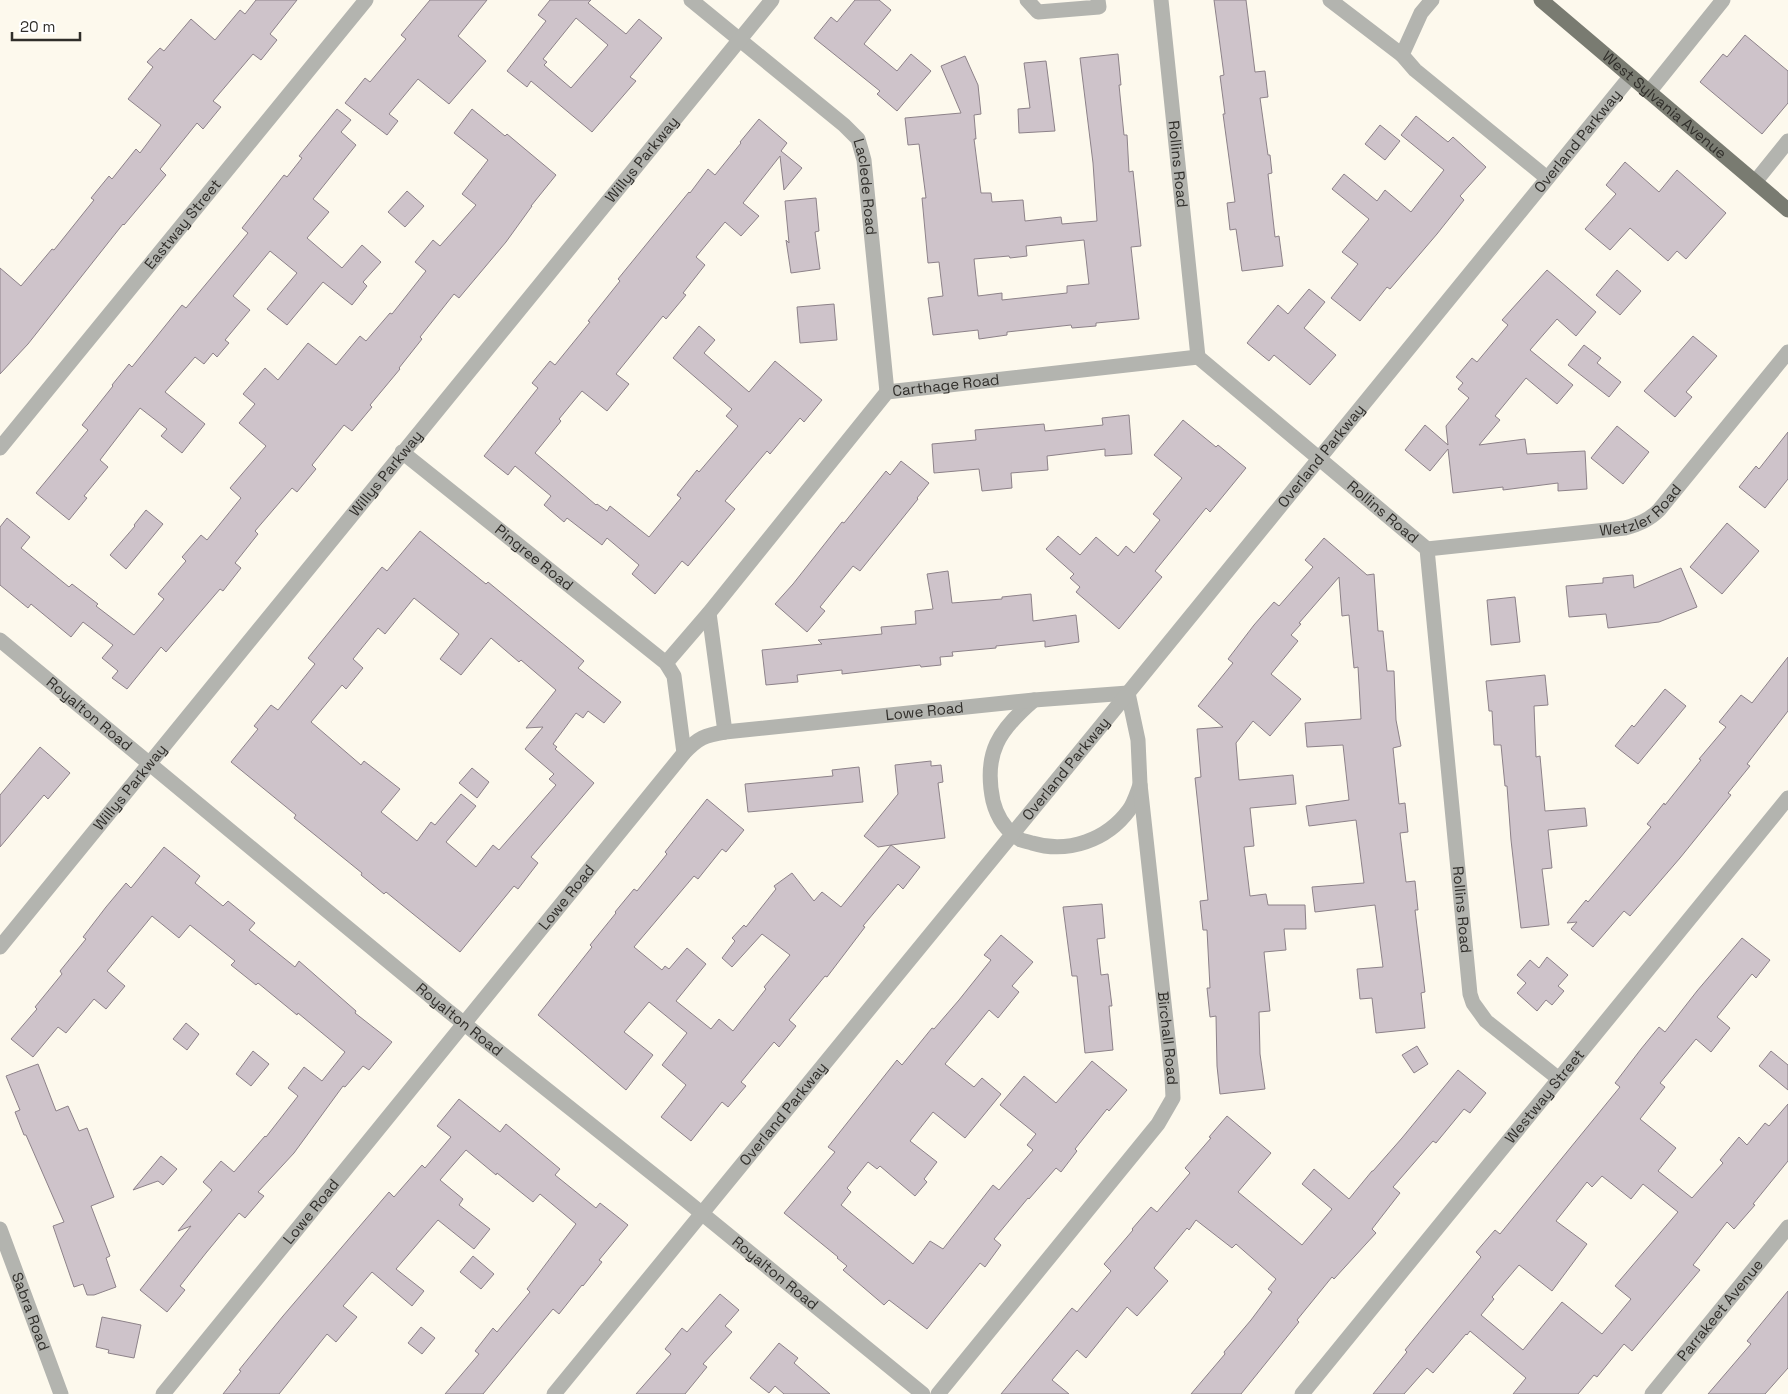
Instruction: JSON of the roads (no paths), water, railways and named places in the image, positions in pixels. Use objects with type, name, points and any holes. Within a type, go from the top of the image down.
[{"type":"main road","name":"West Sylvania Avenue","points":[[1541,0],[1788,210]]},
{"type":"street","name":"Eastway Street","points":[[0,448],[366,0]]},
{"type":"street","name":"Laclede Road","points":[[690,0],[851,132],[861,147],[864,160],[886,392]]},
{"type":"street","name":"Willys Parkway","points":[[0,947],[772,0]]},
{"type":"street","points":[[1027,0],[1038,12],[1099,7],[1098,0]]},
{"type":"street","name":"Rollins Road","points":[[1161,0],[1198,357],[1427,549],[1470,994],[1473,1003],[1486,1021],[1559,1079]]},
{"type":"street","points":[[1330,0],[1402,55],[1415,70],[1547,178]]},
{"type":"street","points":[[1402,55],[1421,13],[1432,0]]},
{"type":"street","points":[[1649,92],[1723,0]]},
{"type":"street","name":"Overland Parkway","points":[[554,1394],[1630,77]]},
{"type":"street","points":[[1755,182],[1788,142]]},
{"type":"street","name":"Wetzler Road","points":[[1427,549],[1625,528],[1640,524],[1659,510],[1788,352]]},
{"type":"street","name":"Carthage Road","points":[[709,613],[886,392],[1198,357]]},
{"type":"street","name":"Pingree Road","points":[[402,452],[666,663],[674,676],[684,753]]},
{"type":"street","points":[[666,663],[709,613]]},
{"type":"street","points":[[709,613],[725,732]]},
{"type":"street","name":"Royalton Road","points":[[0,640],[464,1023],[923,1394]]},
{"type":"street","name":"Lowe Road","points":[[163,1394],[684,753],[701,737],[725,732],[1034,700],[1128,693]]},
{"type":"street","name":"Birchall Road","points":[[938,1394],[1158,1124],[1172,1098],[1172,1076],[1140,784],[1138,740],[1128,693]]},
{"type":"street","name":"Overland Parkway","points":[[1034,700],[1005,728],[996,744],[990,763],[990,787],[995,809],[1003,825],[1021,840],[1042,846],[1069,847],[1093,840],[1113,827],[1130,809],[1140,784]]},
{"type":"street","name":"Westway Street","points":[[1302,1394],[1788,798]]},
{"type":"street","name":"Parrakeet Avenue","points":[[1652,1394],[1788,1227]]},
{"type":"street","name":"Sabra Road","points":[[0,1228],[62,1394]]}]
